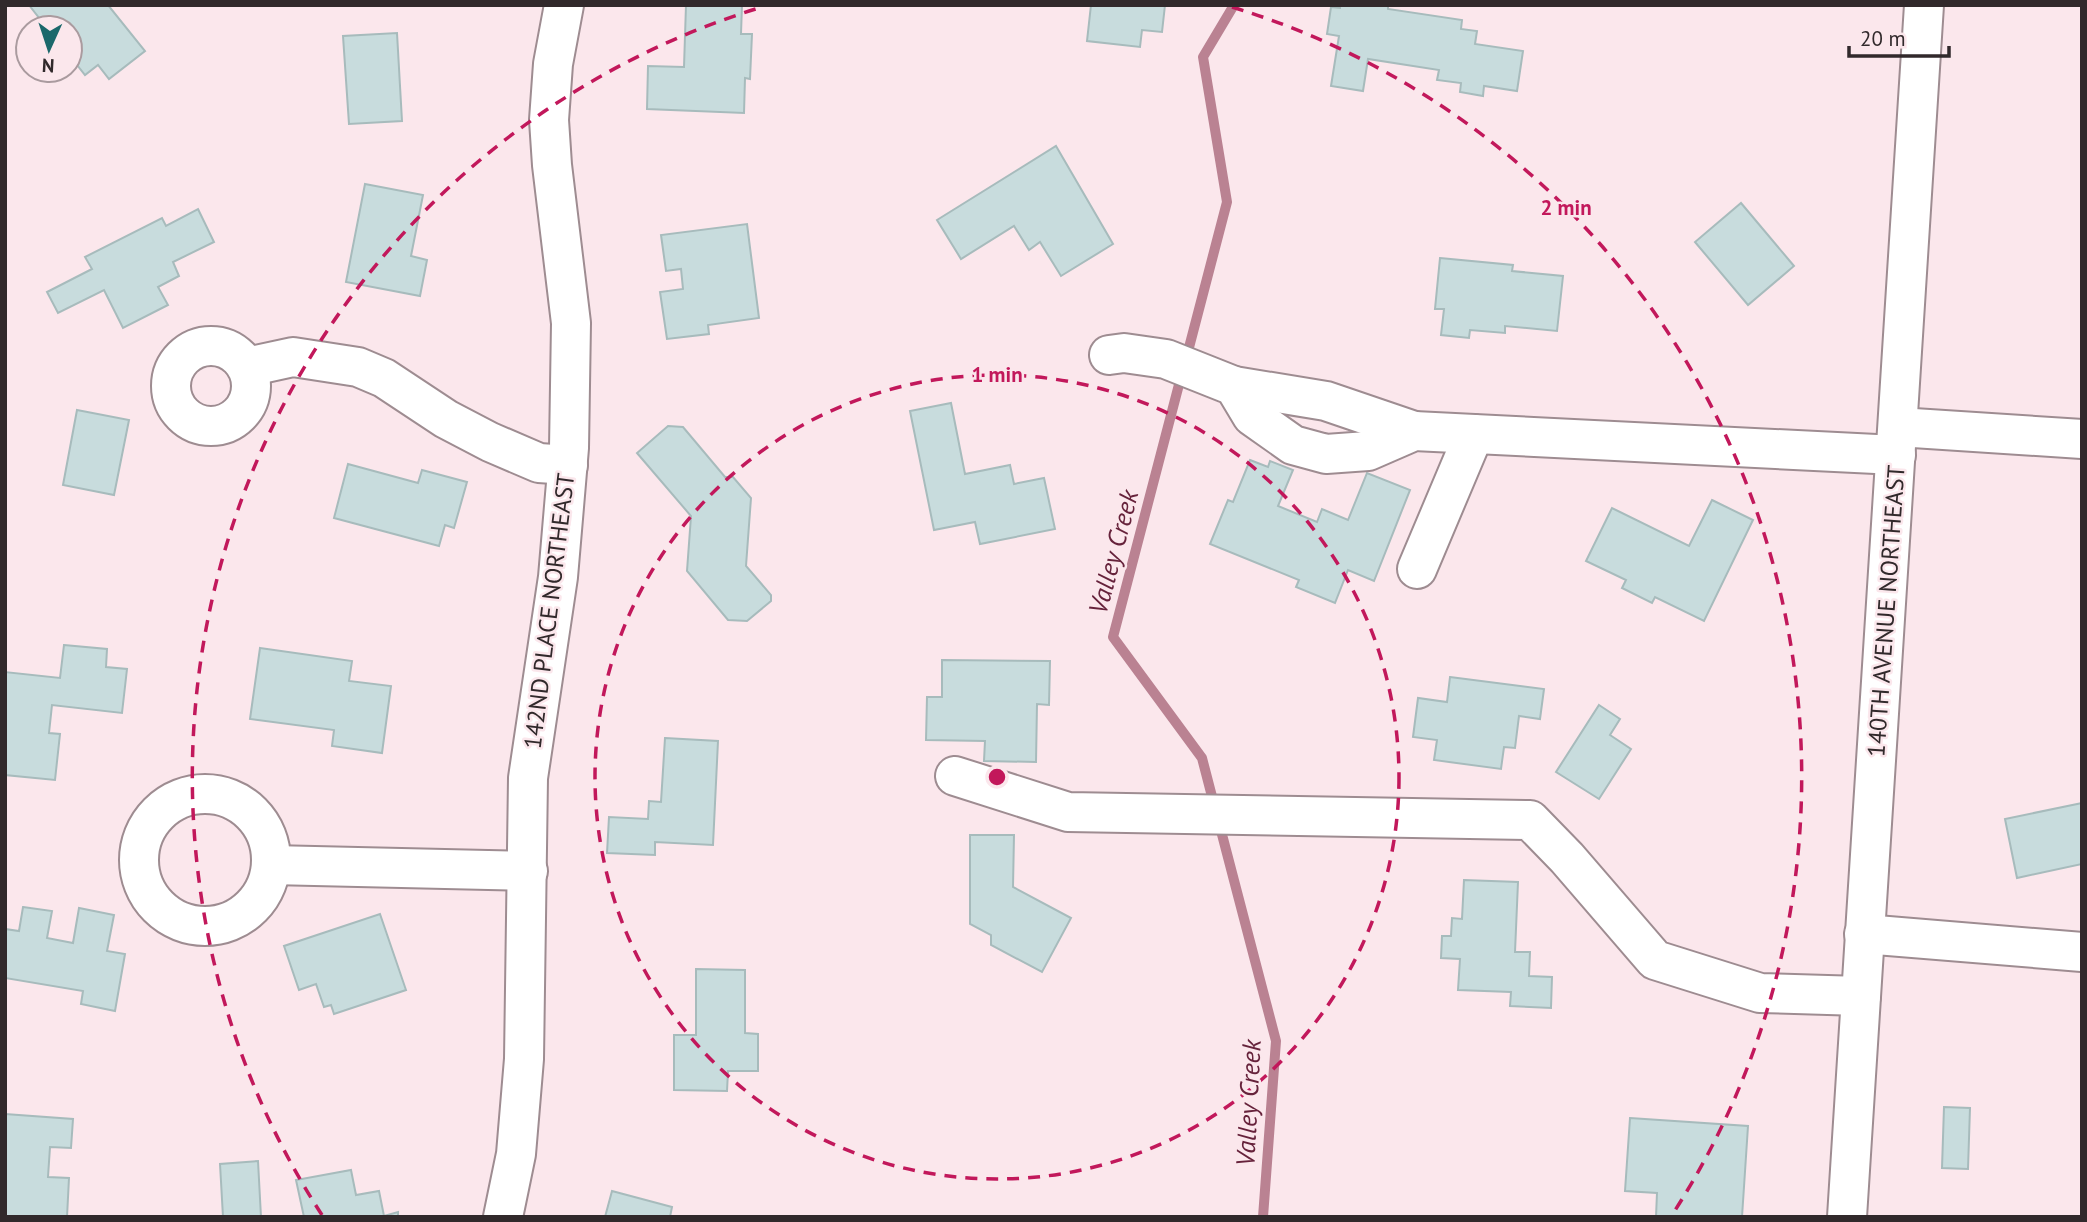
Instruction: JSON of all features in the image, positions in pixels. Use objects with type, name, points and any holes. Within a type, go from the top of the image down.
[{"type":"street","name":"142ND PLACE NORTHEAST","points":[[503,1217],[516,1154],[524,1059],[528,778],[558,577],[569,457],[571,323],[553,177],[550,120],[553,64],[564,5]]},
{"type":"street","name":"140TH AVENUE NORTHEAST","points":[[1847,1217],[1924,5]]},
{"type":"street","points":[[1110,355],[1124,353],[1166,359],[1234,386],[1326,401],[1414,430],[1474,434],[1897,441],[2082,439]]},
{"type":"street","points":[[247,367],[293,357],[358,367],[384,378],[446,419],[519,454],[544,447],[569,457]]},
{"type":"street","points":[[1234,386],[1252,416],[1293,446],[1326,454],[1368,451],[1414,430]]},
{"type":"street","points":[[1417,569],[1474,434]]},
{"type":"street","points":[[955,776],[1068,812],[1530,820],[1567,858],[1655,960],[1760,993],[1861,996]]},
{"type":"street","points":[[271,865],[528,871]]},
{"type":"street","points":[[1864,934],[2082,952]]},
{"type":"building","points":[[29,5],[108,5],[145,51],[109,79],[98,65],[85,75],[84,14],[36,14]]},
{"type":"building","points":[[686,5],[742,5],[741,34],[752,34],[750,79],[745,78],[744,113],[647,109],[648,66],[684,67]]},
{"type":"building","points":[[1091,5],[1165,5],[1162,32],[1142,30],[1140,47],[1087,41]]},
{"type":"building","points":[[1340,5],[1388,5],[1388,9],[1462,20],[1461,29],[1477,31],[1475,44],[1523,51],[1517,91],[1484,86],[1483,96],[1460,92],[1461,83],[1437,80],[1439,70],[1368,59],[1363,91],[1331,86],[1339,36],[1327,34],[1331,7],[1340,8]]},
{"type":"building","points":[[397,33],[402,121],[349,124],[343,36]]},
{"type":"building","points":[[1056,146],[1113,244],[1061,276],[1040,242],[1029,250],[1014,226],[961,259],[937,220]]},
{"type":"building","points":[[365,184],[423,195],[411,256],[427,260],[420,296],[346,282]]},
{"type":"building","points":[[1741,203],[1794,266],[1748,305],[1695,242]]},
{"type":"building","points":[[198,209],[214,242],[173,262],[179,276],[158,287],[168,305],[123,328],[104,290],[58,313],[47,292],[92,269],[85,257],[162,218],[166,226]]},
{"type":"building","points":[[747,224],[759,318],[708,325],[709,334],[667,339],[660,292],[683,289],[681,269],[666,271],[661,235]]},
{"type":"building","points":[[1440,258],[1513,265],[1512,271],[1563,276],[1557,331],[1505,326],[1505,333],[1470,330],[1469,338],[1441,335],[1444,309],[1435,309]]},
{"type":"building","points":[[951,403],[965,474],[1010,465],[1014,484],[1044,478],[1055,529],[980,544],[975,522],[934,530],[910,411]]},
{"type":"building","points":[[77,410],[129,420],[114,495],[63,485]]},
{"type":"building","points":[[668,426],[683,427],[725,477],[733,477],[751,498],[746,566],[771,595],[771,601],[747,621],[728,620],[687,571],[691,516],[637,453]]},
{"type":"building","points":[[1250,460],[1268,467],[1270,461],[1293,470],[1278,506],[1317,522],[1322,509],[1348,520],[1367,473],[1410,490],[1374,581],[1348,570],[1335,603],[1296,587],[1299,580],[1210,544],[1228,500],[1233,502]]},
{"type":"building","points":[[348,464],[418,483],[422,470],[467,482],[454,528],[445,525],[439,546],[334,518]]},
{"type":"building","points":[[1712,500],[1753,520],[1704,621],[1655,597],[1652,603],[1622,588],[1626,580],[1586,561],[1612,508],[1689,546]]},
{"type":"building","points":[[64,645],[107,649],[106,667],[127,669],[122,713],[52,705],[49,733],[60,734],[55,780],[5,775],[5,672],[60,678]]},
{"type":"building","points":[[260,648],[352,661],[349,681],[391,686],[382,753],[332,746],[334,730],[250,719]]},
{"type":"building","points":[[942,660],[1050,661],[1049,705],[1037,704],[1036,762],[984,761],[985,741],[926,740],[927,697],[942,697]]},
{"type":"building","points":[[1450,677],[1544,689],[1540,719],[1519,716],[1515,748],[1504,747],[1501,769],[1434,760],[1437,740],[1413,737],[1418,698],[1447,702]]},
{"type":"building","points":[[1599,705],[1620,719],[1610,735],[1631,749],[1599,799],[1556,772]]},
{"type":"building","points":[[665,738],[718,741],[713,845],[655,842],[655,855],[607,853],[609,817],[648,819],[649,801],[661,802]]},
{"type":"building","points":[[2082,803],[2082,864],[2017,878],[2005,819]]},
{"type":"building","points":[[970,835],[1014,835],[1013,887],[1071,918],[1042,972],[991,945],[991,935],[970,924]]},
{"type":"building","points":[[1464,880],[1518,882],[1515,952],[1530,952],[1529,976],[1552,977],[1551,1008],[1510,1006],[1511,992],[1458,990],[1460,959],[1441,958],[1442,936],[1451,936],[1452,918],[1462,919]]},
{"type":"building","points":[[23,907],[52,911],[47,938],[73,943],[79,908],[114,915],[107,951],[125,954],[115,1011],[81,1004],[83,991],[5,978],[5,929],[19,931]]},
{"type":"building","points":[[380,914],[406,990],[334,1014],[331,1005],[324,1007],[316,984],[299,990],[284,946]]},
{"type":"building","points":[[696,969],[745,970],[745,1033],[758,1034],[758,1071],[728,1071],[727,1091],[674,1090],[674,1035],[696,1035]]},
{"type":"building","points":[[1944,1107],[1970,1108],[1968,1169],[1942,1168]]},
{"type":"building","points":[[5,1114],[73,1119],[71,1148],[50,1147],[48,1177],[69,1178],[67,1217],[5,1217]]},
{"type":"building","points":[[1630,1118],[1748,1126],[1742,1217],[1656,1217],[1657,1193],[1625,1191]]},
{"type":"building","points":[[258,1161],[261,1217],[223,1217],[220,1164]]},
{"type":"building","points":[[351,1170],[356,1195],[379,1191],[384,1216],[398,1212],[398,1217],[304,1217],[296,1180]]},
{"type":"building","points":[[612,1191],[672,1207],[670,1217],[605,1217]]},
{"type":"waterway","name":"Valley Creek","points":[[1186,359],[1227,202],[1203,57],[1234,5]]},
{"type":"waterway","name":"Valley Creek","points":[[1182,373],[1113,637],[1202,758],[1215,808]]},
{"type":"waterway","name":"Valley Creek","points":[[1219,823],[1276,1041],[1263,1217]]}]
